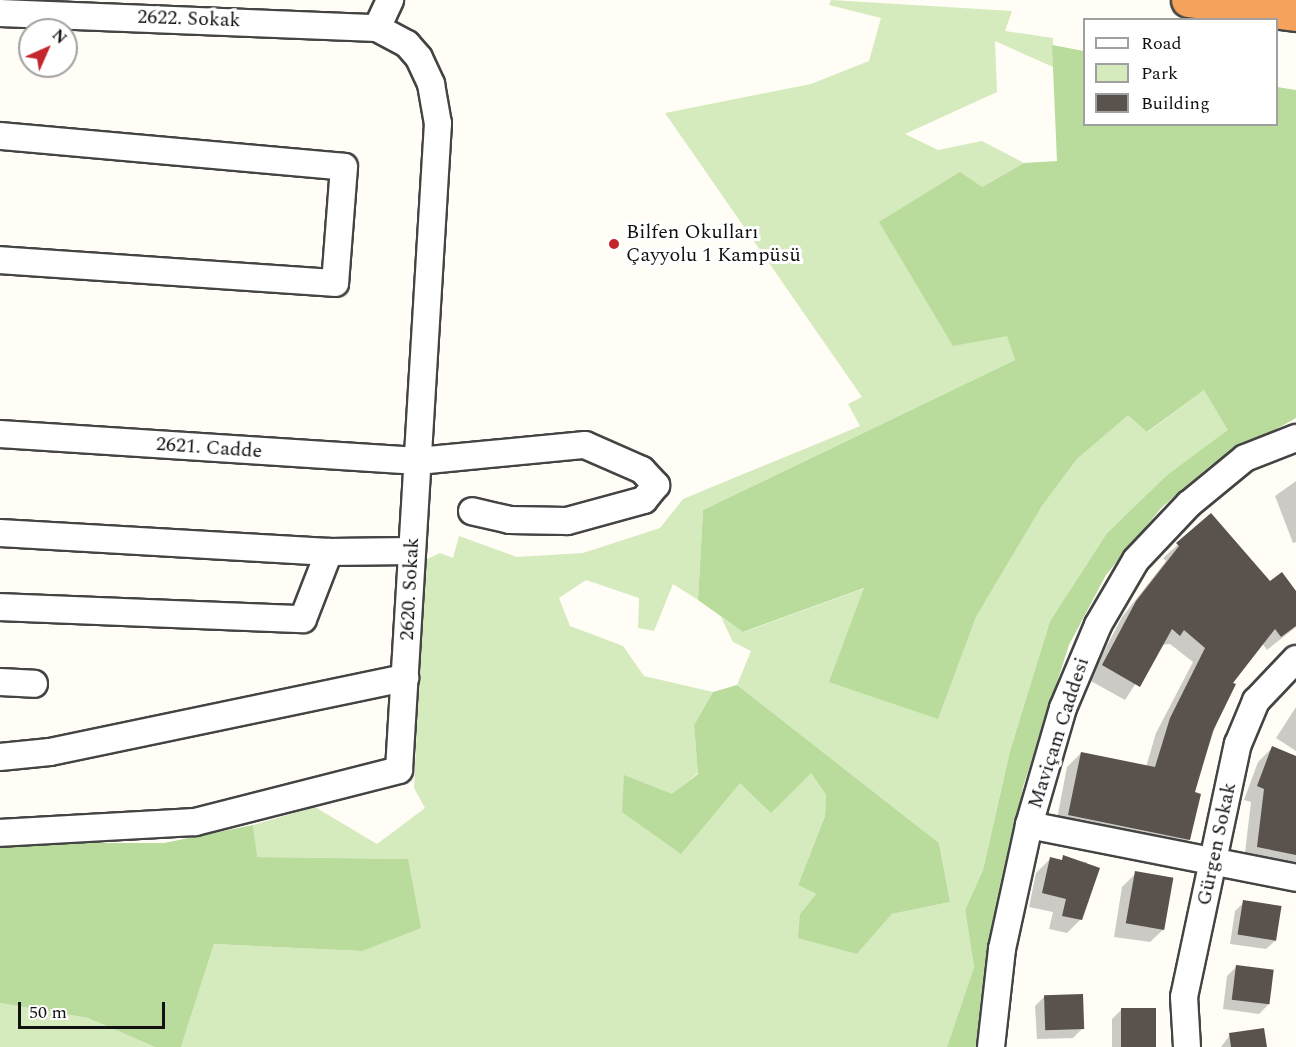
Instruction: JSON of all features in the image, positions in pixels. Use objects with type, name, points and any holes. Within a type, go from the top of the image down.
[{"type":"highway","points":[[1188,0],[1296,14]]},
{"type":"street","points":[[377,28],[390,0]]},
{"type":"street","name":"2622. Sokak","points":[[0,13],[377,28]]},
{"type":"street","name":"2620. Sokak","points":[[0,833],[195,822],[399,770],[438,123],[431,84],[414,51],[377,28]]},
{"type":"street","points":[[0,136],[344,167],[335,283],[0,260]]},
{"type":"street","name":"2621. Cadde","points":[[0,435],[418,461],[585,445],[642,470],[656,484],[644,500],[567,521],[510,520],[472,511]]},
{"type":"street","name":"Maviçam Caddesi","points":[[991,1047],[1002,949],[1029,825],[1079,664],[1136,560],[1226,473],[1267,447],[1296,438]]},
{"type":"street","points":[[0,532],[329,552],[412,551]]},
{"type":"street","points":[[0,607],[303,619],[329,552]]},
{"type":"street","name":"Gürgen Sokak","points":[[1187,1047],[1184,997],[1245,720],[1296,659]]},
{"type":"street","points":[[0,757],[50,752],[405,678]]},
{"type":"street","points":[[0,682],[34,684]]},
{"type":"street","points":[[1029,825],[1296,878]]},
{"type":"green space","points":[[831,0],[1012,11],[1005,31],[1053,38],[1053,67],[995,41],[997,92],[905,134],[938,150],[982,141],[1024,163],[982,187],[1015,360],[703,510],[698,600],[673,584],[654,631],[638,628],[639,598],[586,580],[559,598],[570,626],[623,646],[644,676],[713,692],[694,725],[698,773],[673,794],[622,812],[740,783],[811,773],[826,795],[825,816],[798,885],[816,894],[800,914],[857,954],[892,914],[950,902],[939,843],[737,685],[751,651],[733,642],[721,617],[744,632],[865,588],[938,718],[976,617],[1042,506],[1077,459],[1128,414],[1148,432],[1205,389],[1229,430],[1167,475],[1107,533],[1050,621],[1010,751],[983,870],[965,910],[974,967],[947,1047],[181,1047],[214,944],[362,951],[408,859],[256,857],[253,825],[315,807],[377,844],[425,808],[414,788],[425,560],[440,553],[453,558],[459,536],[517,557],[583,553],[660,528],[683,499],[860,426],[848,404],[862,397],[665,113],[811,84],[869,61],[881,18],[829,5]]},
{"type":"green space","points":[[1052,45],[1083,51],[1083,126],[1278,126],[1278,87],[1296,90],[1296,418],[1211,465],[1162,507],[1106,575],[1069,645],[1023,787],[986,981],[981,1047],[947,1047],[974,967],[965,910],[983,870],[1010,751],[1050,621],[1107,533],[1167,475],[1228,430],[1204,390],[1147,432],[1128,415],[1077,459],[1042,506],[976,617],[938,719],[829,682],[864,588],[743,632],[698,600],[703,510],[1015,360],[1007,336],[953,346],[879,222],[960,172],[982,187],[1024,163],[1057,161]]},
{"type":"green space","points":[[737,685],[939,843],[950,902],[892,914],[857,954],[798,938],[800,914],[816,894],[798,885],[825,816],[826,795],[811,773],[771,813],[740,783],[681,854],[622,812],[624,775],[672,794],[698,774],[694,725],[713,692]]},
{"type":"green space","points":[[253,825],[257,857],[408,859],[421,928],[362,951],[214,944],[181,1047],[155,1047],[88,1018],[0,1003],[0,843],[164,843]]},
{"type":"green space","points":[[0,1003],[88,1018],[155,1047],[0,1047]]},
{"type":"building","points":[[1211,513],[1270,581],[1282,572],[1296,591],[1296,626],[1281,637],[1275,629],[1233,683],[1236,684],[1213,731],[1195,792],[1201,794],[1190,840],[1068,815],[1081,752],[1155,767],[1170,718],[1205,648],[1184,630],[1180,636],[1172,629],[1140,687],[1102,665],[1136,601],[1179,546],[1176,543]]},
{"type":"building","points":[[1272,746],[1296,756],[1296,855],[1257,847],[1264,789],[1257,786]]},
{"type":"building","points":[[1063,855],[1100,868],[1082,920],[1062,916],[1066,899],[1042,893],[1050,857],[1062,860]]},
{"type":"building","points":[[1135,871],[1173,878],[1164,930],[1126,923]]},
{"type":"building","points":[[1243,900],[1282,906],[1276,941],[1238,935]]},
{"type":"building","points":[[1236,965],[1274,970],[1269,1004],[1232,1000]]},
{"type":"building","points":[[1083,994],[1084,1029],[1045,1030],[1044,995]]},
{"type":"building","points":[[1121,1008],[1156,1008],[1156,1047],[1121,1047]]},
{"type":"building","points":[[1264,1028],[1267,1047],[1231,1047],[1229,1033]]},
{"type":"place","name":"Bilfen Okulları Çayyolu 1 Kampüsü","points":[[614,244]]}]
